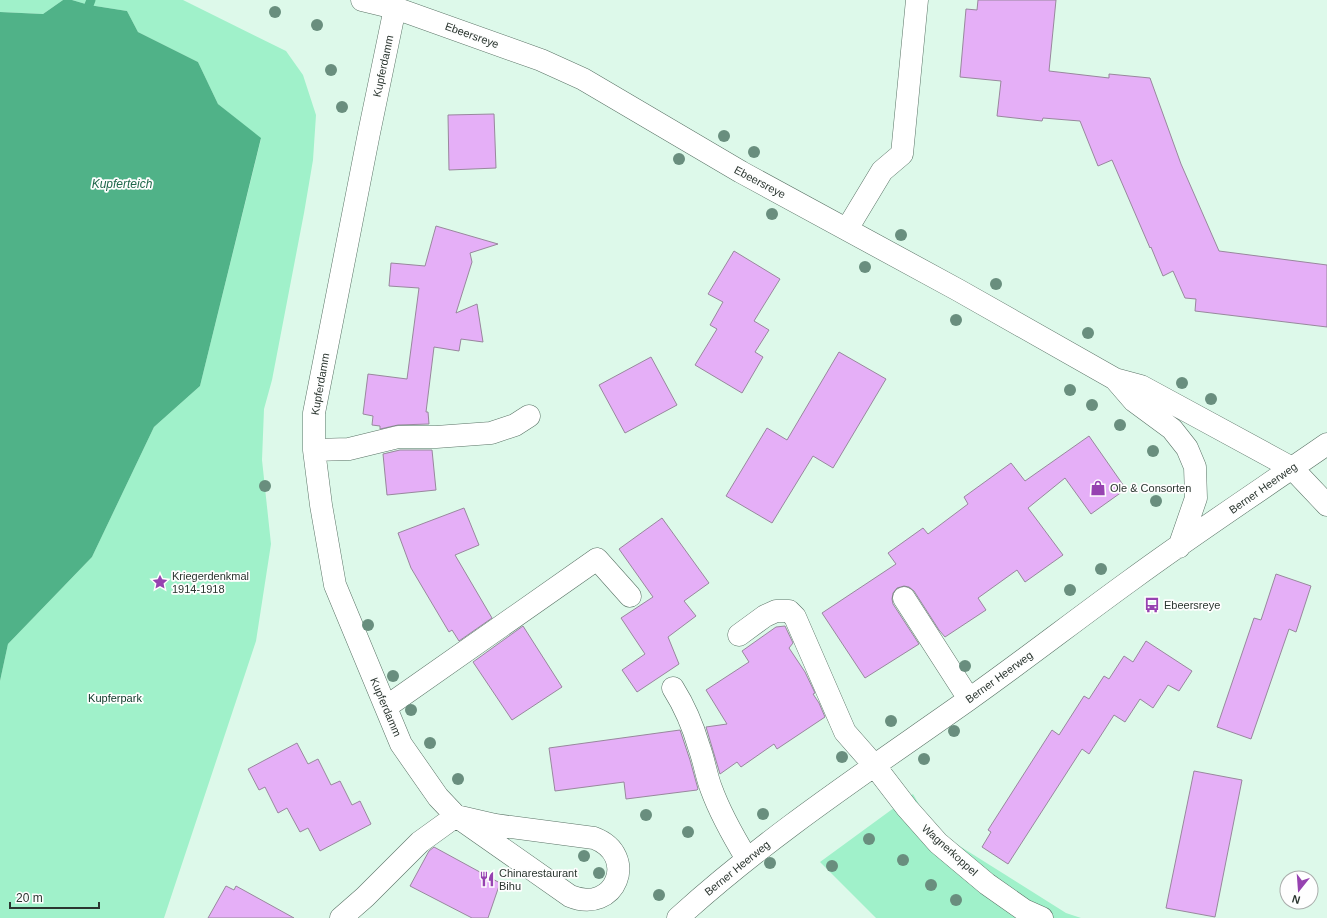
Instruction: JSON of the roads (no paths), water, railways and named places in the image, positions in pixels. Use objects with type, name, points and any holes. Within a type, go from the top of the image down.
[{"type":"street","points":[[362,0],[396,8]]},
{"type":"street","points":[[847,229],[882,171],[902,154],[917,0]]},
{"type":"street","name":"Ebeersreye","points":[[396,8],[541,60],[583,79],[741,172],[847,229],[1115,379],[1141,386],[1292,468],[1327,505]]},
{"type":"street","name":"Kupferdamm","points":[[396,8],[366,148],[314,414],[314,450],[321,505],[335,585],[401,744],[438,797],[456,816],[564,892],[578,899],[587,901],[596,899],[608,892],[616,882],[618,874],[617,859],[609,846],[602,841],[594,838],[495,825],[456,816]]},
{"type":"street","name":"Ebeersreye","points":[[1115,379],[1134,401],[1172,429],[1187,448],[1195,468],[1196,498],[1179,547]]},
{"type":"street","points":[[314,450],[349,449],[398,437],[436,437],[491,433],[515,425],[529,416]]},
{"type":"street","name":"Berner Heerweg","points":[[678,918],[708,890],[747,859],[874,765],[969,699],[1132,579],[1327,444]]},
{"type":"street","points":[[386,707],[597,559],[630,596]]},
{"type":"street","points":[[904,598],[969,699]]},
{"type":"street","name":"Wagnerkoppel","points":[[739,635],[764,616],[776,611],[789,611],[795,617],[845,732],[874,765],[907,808],[938,842],[993,888],[1024,910],[1042,918]]},
{"type":"street","points":[[673,688],[684,706],[691,722],[710,786],[719,810],[747,859]]},
{"type":"street","points":[[341,918],[365,897],[420,842],[456,816]]},
{"type":"water","name":"Kupferteich","points":[[63,0],[72,0],[89,5],[127,11],[138,32],[198,62],[218,104],[261,138],[200,386],[154,427],[92,557],[8,644],[0,681],[0,12],[43,14]]},
{"type":"waterway","points":[[89,5],[91,0]]},
{"type":"place","name":"Ole & Consorten","points":[[1098,488]]},
{"type":"place","name":"Kriegerdenkmal 1914-1918","points":[[160,582]]},
{"type":"place","name":"Ebeersreye","points":[[1152,605]]},
{"type":"place","name":"Chinarestaurant Bihu","points":[[487,879]]},
{"type":"park label","name":"Kupferpark","points":[[115,698]]}]
